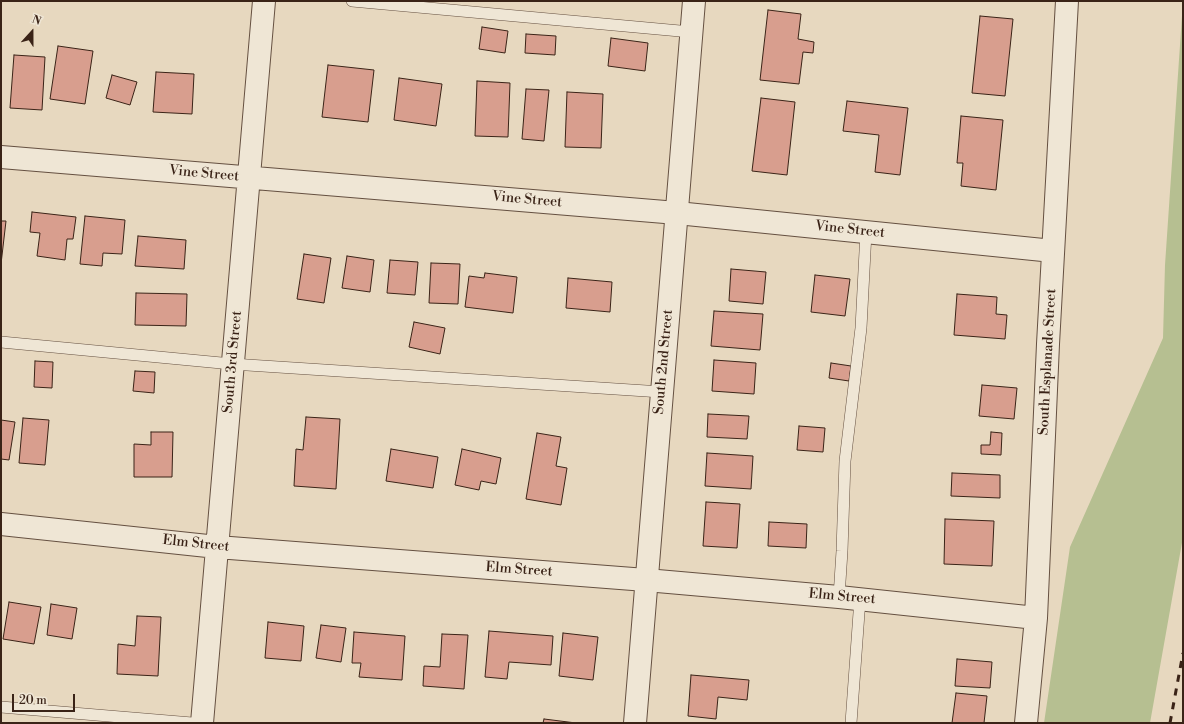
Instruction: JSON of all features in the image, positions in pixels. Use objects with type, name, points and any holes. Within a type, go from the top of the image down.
[{"type":"street","name":"South 3rd Street","points":[[202,723],[264,1]]},
{"type":"street","name":"South 2nd Street","points":[[635,723],[694,1]]},
{"type":"street","name":"South Esplanade Street","points":[[1026,723],[1036,618],[1053,251],[1067,1]]},
{"type":"street","name":"Vine Street","points":[[1,157],[677,213],[1053,251]]},
{"type":"street","name":"Elm Street","points":[[1,524],[217,547],[646,580],[860,599],[1036,618]]},
{"type":"lane","points":[[352,1],[691,32]]},
{"type":"lane","points":[[838,597],[842,551],[845,461],[861,328],[866,232]]},
{"type":"lane","points":[[1,342],[232,364],[662,392]]},
{"type":"lane","points":[[851,723],[860,599]]},
{"type":"lane","points":[[1,707],[192,723]]},
{"type":"green space","points":[[1183,1],[1183,537],[1150,723],[1044,723],[1070,547],[1163,338],[1165,265]]},
{"type":"building","points":[[768,10],[801,14],[798,39],[814,42],[813,53],[803,52],[799,84],[760,80]]},
{"type":"building","points":[[980,16],[1013,19],[1005,96],[972,93]]},
{"type":"building","points":[[482,27],[508,31],[505,53],[479,49]]},
{"type":"building","points":[[526,34],[556,36],[555,55],[525,53]]},
{"type":"building","points":[[611,38],[648,43],[645,71],[608,66]]},
{"type":"building","points":[[58,46],[93,51],[85,104],[50,99]]},
{"type":"building","points":[[14,55],[45,57],[42,110],[10,108]]},
{"type":"building","points":[[328,65],[374,70],[368,122],[322,117]]},
{"type":"building","points":[[156,72],[194,74],[192,114],[153,112]]},
{"type":"building","points":[[112,75],[137,82],[130,105],[106,98]]},
{"type":"building","points":[[399,78],[442,84],[436,126],[394,120]]},
{"type":"building","points":[[477,81],[510,83],[508,137],[475,136]]},
{"type":"building","points":[[526,89],[549,90],[544,141],[522,139]]},
{"type":"building","points":[[567,92],[603,94],[601,148],[565,147]]},
{"type":"building","points":[[761,98],[795,102],[787,175],[752,171]]},
{"type":"building","points":[[847,101],[908,108],[900,175],[875,172],[879,135],[843,131]]},
{"type":"building","points":[[961,116],[1003,120],[996,190],[961,186],[963,163],[957,163]]},
{"type":"building","points":[[32,212],[76,217],[73,239],[67,239],[65,260],[37,256],[40,233],[30,232]]},
{"type":"building","points":[[85,216],[125,220],[122,254],[103,253],[102,266],[80,264]]},
{"type":"building","points":[[1,221],[6,221],[1,264]]},
{"type":"building","points":[[138,236],[186,240],[184,269],[135,266]]},
{"type":"building","points":[[304,254],[331,258],[324,303],[297,299]]},
{"type":"building","points":[[347,256],[374,260],[370,292],[342,288]]},
{"type":"building","points":[[390,260],[418,262],[415,295],[387,293]]},
{"type":"building","points":[[431,263],[460,264],[458,304],[429,303]]},
{"type":"building","points":[[731,269],[766,272],[763,304],[729,301]]},
{"type":"building","points":[[485,273],[517,277],[513,313],[465,307],[469,276],[484,278]]},
{"type":"building","points":[[815,275],[850,279],[845,316],[811,312]]},
{"type":"building","points":[[568,278],[612,282],[610,312],[566,308]]},
{"type":"building","points":[[136,293],[187,294],[186,326],[135,325]]},
{"type":"building","points":[[957,294],[997,297],[996,314],[1007,315],[1005,339],[954,335]]},
{"type":"building","points":[[714,311],[763,314],[760,350],[711,346]]},
{"type":"building","points":[[414,322],[445,328],[440,354],[409,347]]},
{"type":"building","points":[[714,360],[756,363],[754,394],[712,391]]},
{"type":"building","points":[[35,361],[53,362],[52,388],[34,387]]},
{"type":"building","points":[[831,363],[851,366],[849,381],[829,378]]},
{"type":"building","points":[[135,371],[155,372],[154,393],[133,391]]},
{"type":"building","points":[[982,385],[1017,388],[1014,419],[979,416]]},
{"type":"building","points":[[708,414],[749,416],[747,439],[707,437]]},
{"type":"building","points":[[306,417],[340,419],[336,489],[294,486],[296,449],[303,450]]},
{"type":"building","points":[[23,418],[49,420],[45,465],[19,463]]},
{"type":"building","points":[[1,420],[15,422],[9,460],[1,459]]},
{"type":"building","points":[[799,426],[825,428],[823,452],[797,450]]},
{"type":"building","points":[[151,432],[173,432],[172,477],[134,477],[134,444],[151,445]]},
{"type":"building","points":[[991,432],[1002,433],[1001,455],[981,454],[981,445],[990,445]]},
{"type":"building","points":[[537,433],[561,437],[556,466],[567,468],[561,505],[526,499]]},
{"type":"building","points":[[391,449],[438,457],[433,488],[386,481]]},
{"type":"building","points":[[462,449],[501,458],[496,484],[481,481],[479,490],[455,485]]},
{"type":"building","points":[[707,453],[753,456],[751,489],[705,486]]},
{"type":"building","points":[[952,473],[1000,475],[1000,498],[951,496]]},
{"type":"building","points":[[706,502],[740,504],[737,548],[703,546]]},
{"type":"building","points":[[945,519],[994,521],[992,566],[944,564]]},
{"type":"building","points":[[769,522],[807,524],[806,548],[768,546]]},
{"type":"building","points":[[9,602],[41,607],[34,644],[3,639]]},
{"type":"building","points":[[51,604],[77,608],[72,639],[47,635]]},
{"type":"building","points":[[137,616],[161,617],[158,676],[117,674],[118,644],[135,646]]},
{"type":"building","points":[[268,622],[304,626],[301,661],[265,658]]},
{"type":"building","points":[[321,625],[346,628],[341,662],[316,658]]},
{"type":"building","points":[[489,631],[553,636],[551,665],[509,662],[507,679],[485,677]]},
{"type":"building","points":[[354,632],[405,636],[402,680],[359,677],[361,663],[352,663]]},
{"type":"building","points":[[563,633],[598,637],[593,680],[559,676]]},
{"type":"building","points":[[442,634],[468,635],[464,689],[423,686],[424,666],[440,667]]},
{"type":"building","points":[[957,659],[992,662],[990,688],[955,686]]},
{"type":"building","points":[[691,675],[749,680],[747,700],[718,697],[716,719],[688,716]]},
{"type":"building","points":[[956,693],[987,696],[984,723],[952,723]]},
{"type":"building","points":[[544,719],[576,723],[543,723]]},
{"type":"railway","points":[[1170,723],[1183,653]]}]
